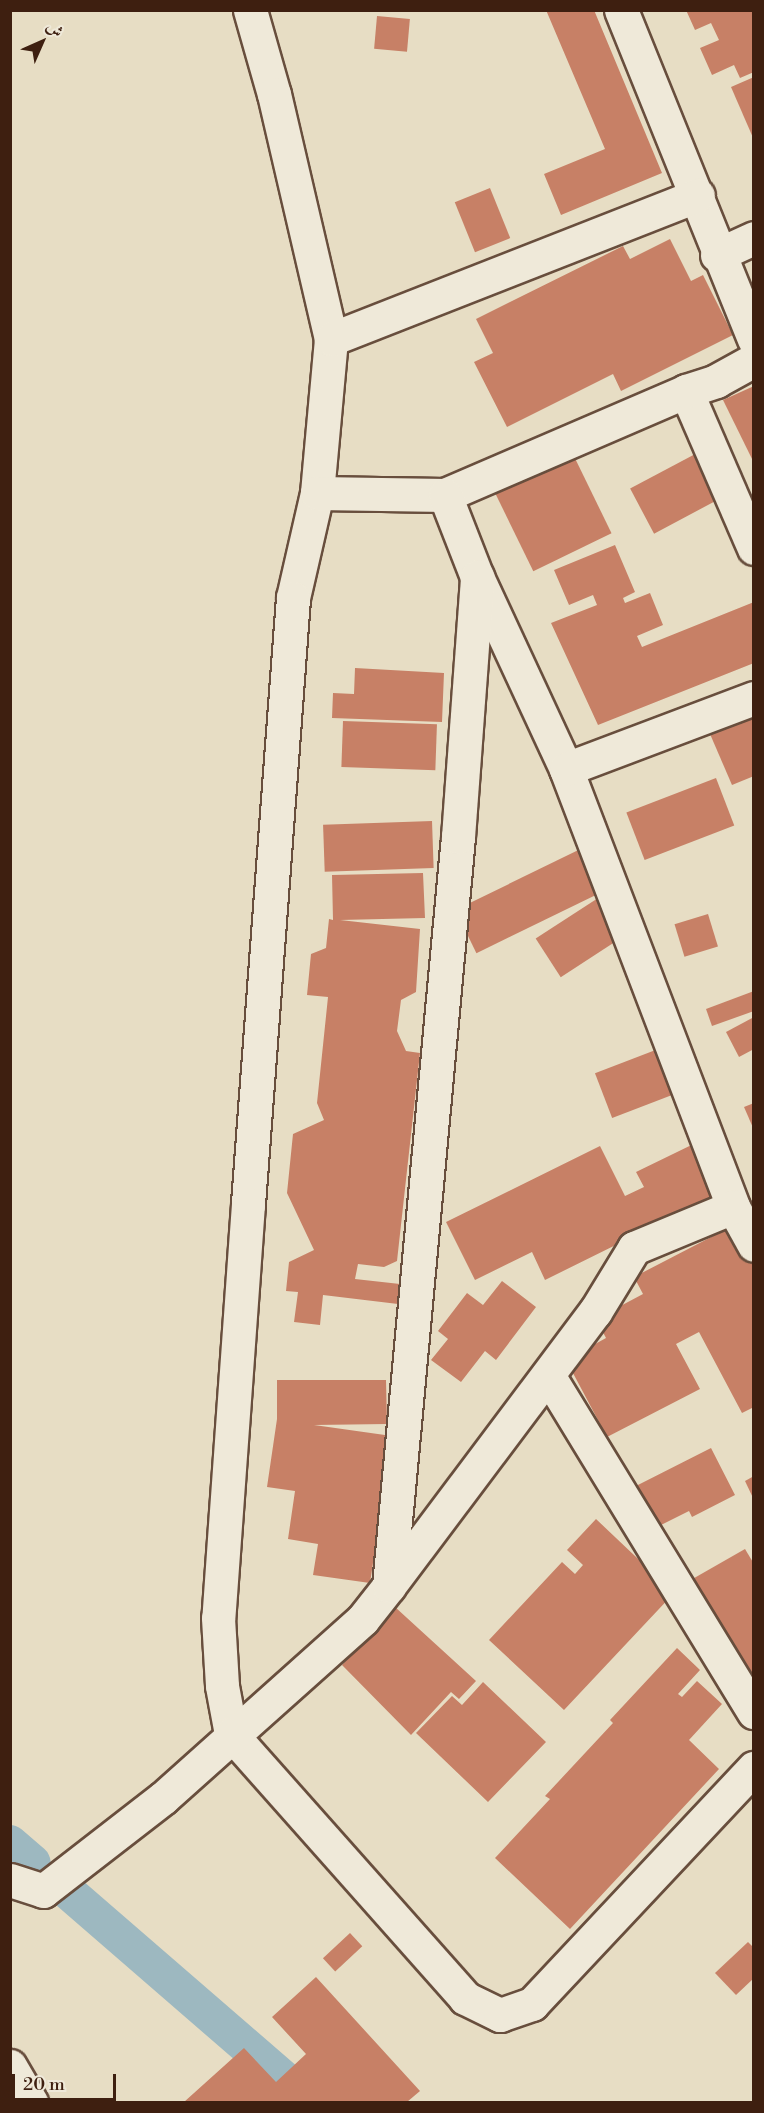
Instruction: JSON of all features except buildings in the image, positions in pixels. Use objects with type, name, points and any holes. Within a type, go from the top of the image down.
[{"type":"street","points":[[250,10],[274,94],[332,339],[317,493],[293,598],[218,1618],[222,1686],[231,1734],[465,1998],[500,2015],[532,2004],[753,1768]]},
{"type":"street","points":[[621,10],[698,195],[717,255],[753,339]]},
{"type":"street","points":[[332,339],[698,195]]},
{"type":"street","points":[[717,255],[753,238]]},
{"type":"street","points":[[317,493],[445,495],[686,391],[716,381],[753,360]]},
{"type":"street","points":[[686,391],[753,548]]},
{"type":"street","points":[[445,495],[477,577],[566,769],[733,1206],[753,1245]]},
{"type":"street","points":[[389,1586],[458,837],[477,577]]},
{"type":"street","points":[[566,769],[753,698]]},
{"type":"street","points":[[10,1880],[43,1891],[163,1798],[231,1734],[363,1619],[595,1312],[634,1248],[733,1206]]},
{"type":"street","points":[[548,1375],[753,1712]]},
{"type":"street","points":[[10,2066],[31,2103]]},
{"type":"waterway","points":[[10,1843],[33,1863]]},
{"type":"waterway","points":[[58,1883],[311,2102]]}]
